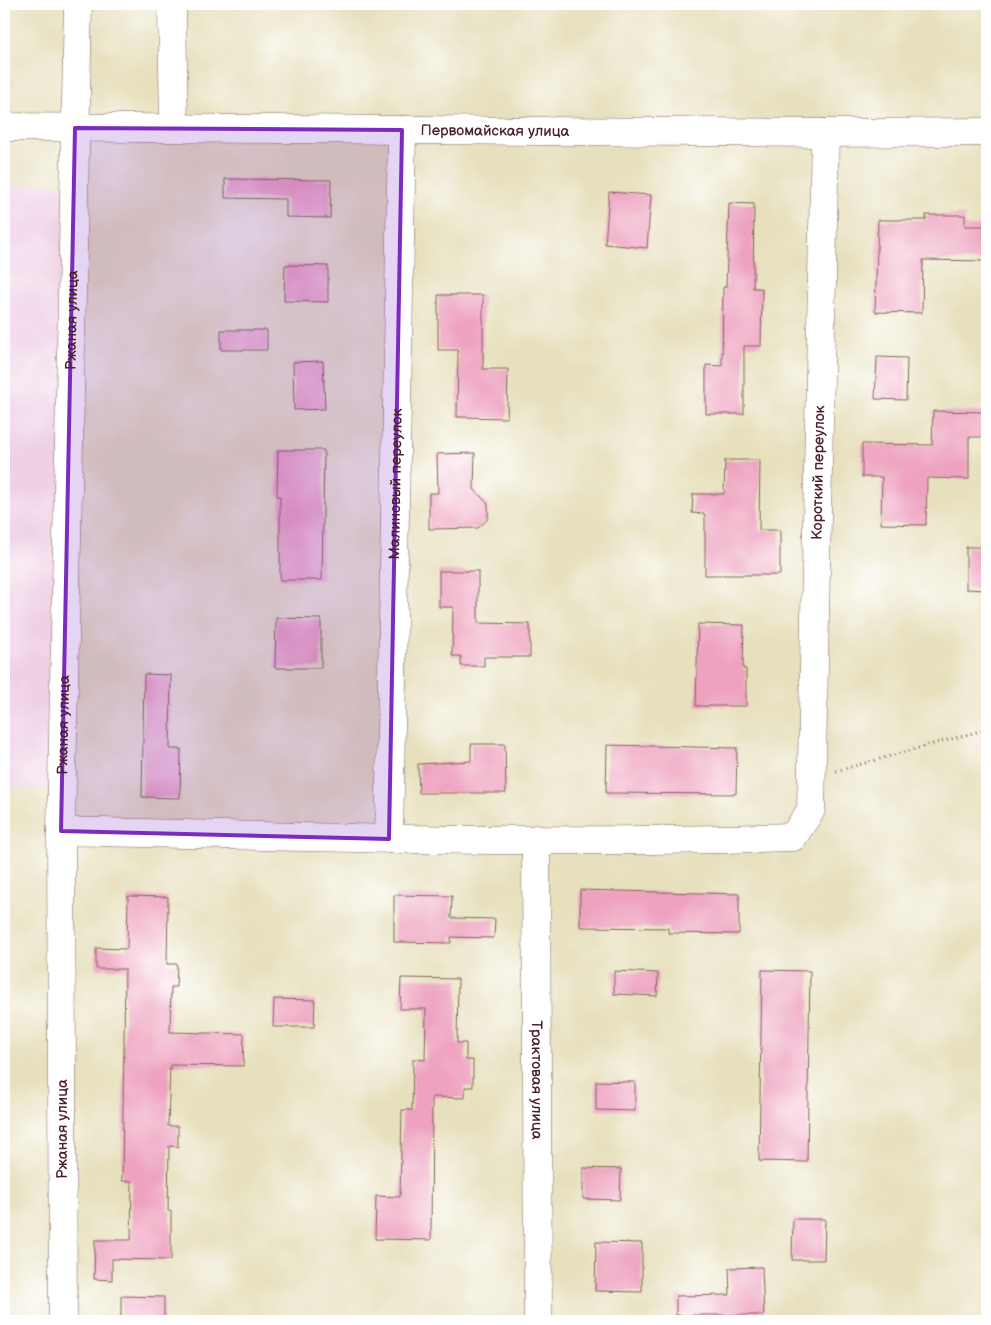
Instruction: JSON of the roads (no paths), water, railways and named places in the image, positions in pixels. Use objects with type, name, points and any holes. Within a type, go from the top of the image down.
[{"type":"street","name":"Ржаная улица","points":[[63,1321],[61,831],[78,4]]},
{"type":"street","points":[[172,4],[174,128]]},
{"type":"street","name":"Первомайская улица","points":[[4,127],[825,133],[987,132]]},
{"type":"street","name":"Малиновый переулок","points":[[389,839],[402,130]]},
{"type":"street","name":"Короткий переулок","points":[[536,839],[792,837],[810,810],[825,133]]},
{"type":"street","points":[[61,831],[389,839],[536,839]]},
{"type":"street","name":"Трактовая улица","points":[[536,839],[538,1321]]}]
